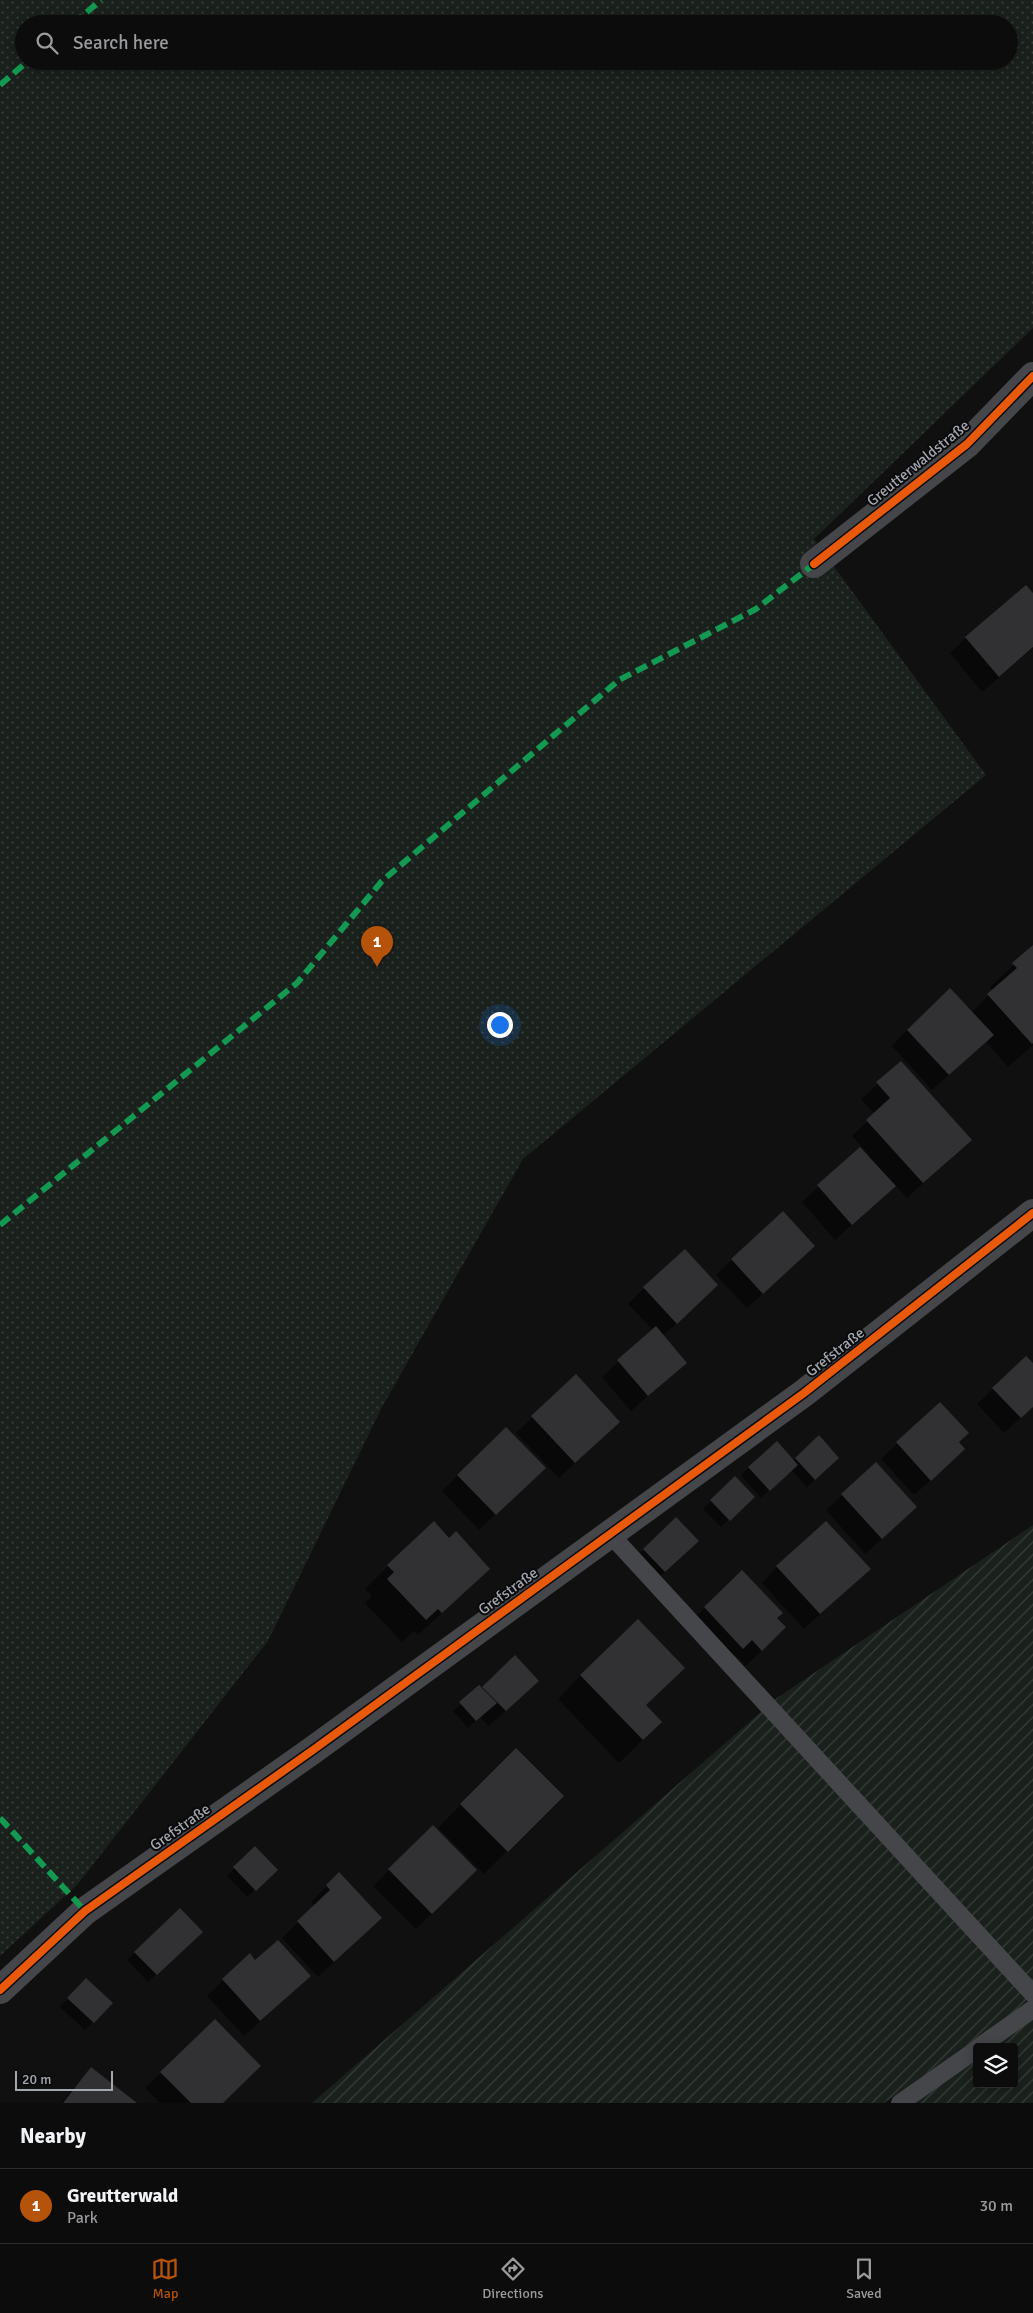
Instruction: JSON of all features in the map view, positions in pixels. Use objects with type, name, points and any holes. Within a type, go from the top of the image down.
[{"type":"street","name":"Greutterwaldstraße","points":[[814,564],[967,444],[1033,376]]},
{"type":"street","name":"Grefstraße","points":[[0,1990],[85,1911],[313,1750],[804,1393],[1033,1213]]},
{"type":"lane","points":[[610,1534],[1033,1994]]},
{"type":"lane","points":[[985,2043],[1033,2009]]},
{"type":"lane","points":[[900,2103],[973,2052]]},
{"type":"shaded area","points":[[0,0],[1033,0],[1033,328],[814,539],[986,775],[523,1159],[382,1407],[268,1641],[77,1885],[0,1956]]},
{"type":"shaded area","points":[[1033,1525],[1033,1999],[884,2103],[312,2103],[777,1698]]},
{"type":"shaded area","points":[[1033,2018],[1033,2103],[916,2103],[973,2060],[973,2088],[1018,2088],[1018,2043],[997,2043]]},
{"type":"building","points":[[1026,585],[1033,593],[1033,647],[999,677],[965,637]]},
{"type":"building","points":[[1033,945],[1032,1044],[987,994],[1017,968],[1012,963]]},
{"type":"building","points":[[950,988],[994,1035],[949,1075],[907,1030]]},
{"type":"building","points":[[901,1061],[972,1140],[923,1183],[866,1120],[890,1098],[876,1082]]},
{"type":"building","points":[[860,1147],[896,1186],[852,1225],[817,1185]]},
{"type":"building","points":[[783,1211],[815,1246],[763,1294],[731,1259]]},
{"type":"building","points":[[685,1249],[718,1285],[677,1324],[643,1287]]},
{"type":"building","points":[[656,1326],[687,1363],[648,1396],[617,1360]]},
{"type":"building","points":[[1026,1356],[1033,1363],[1033,1407],[1021,1418],[992,1388]]},
{"type":"building","points":[[576,1374],[620,1422],[575,1463],[531,1416]]},
{"type":"building","points":[[940,1402],[969,1433],[959,1442],[965,1449],[931,1481],[896,1442]]},
{"type":"building","points":[[506,1427],[546,1468],[496,1515],[457,1475]]},
{"type":"building","points":[[819,1435],[839,1458],[815,1480],[795,1458]]},
{"type":"building","points":[[777,1441],[798,1465],[770,1491],[748,1467]]},
{"type":"building","points":[[876,1462],[917,1507],[882,1539],[841,1494]]},
{"type":"building","points":[[735,1476],[755,1497],[730,1521],[710,1500]]},
{"type":"building","points":[[676,1517],[699,1541],[665,1572],[643,1549]]},
{"type":"building","points":[[434,1521],[449,1538],[456,1531],[490,1569],[442,1613],[438,1609],[426,1620],[387,1579],[394,1572],[387,1565]]},
{"type":"building","points":[[826,1521],[871,1569],[820,1614],[776,1566]]},
{"type":"building","points":[[742,1570],[783,1613],[777,1618],[786,1627],[762,1651],[752,1640],[743,1649],[704,1607]]},
{"type":"building","points":[[638,1619],[685,1668],[646,1705],[662,1722],[643,1740],[580,1675]]},
{"type":"building","points":[[515,1655],[539,1681],[506,1711],[482,1687]]},
{"type":"building","points":[[479,1685],[497,1703],[476,1721],[459,1702]]},
{"type":"building","points":[[516,1748],[564,1796],[508,1852],[460,1804]]},
{"type":"building","points":[[433,1825],[477,1870],[432,1914],[388,1869]]},
{"type":"building","points":[[255,1846],[278,1870],[256,1891],[233,1867]]},
{"type":"building","points":[[339,1872],[382,1918],[334,1962],[297,1921],[330,1890],[326,1885]]},
{"type":"building","points":[[180,1908],[203,1932],[157,1975],[134,1952]]},
{"type":"building","points":[[278,1940],[311,1976],[260,2021],[222,1979],[250,1953],[255,1960]]},
{"type":"building","points":[[86,1978],[113,2003],[94,2023],[67,1998]]},
{"type":"building","points":[[215,2019],[261,2066],[223,2103],[191,2103],[160,2072]]},
{"type":"building","points":[[91,2067],[137,2103],[63,2103]]},
{"type":"marked path","points":[[84,15],[101,0]]},
{"type":"marked path","points":[[0,85],[18,70]]},
{"type":"marked path","points":[[0,1225],[297,983],[382,881],[619,680],[756,609],[814,564]]},
{"type":"marked path","points":[[0,1818],[85,1911]]},
{"type":"cycle path","points":[[814,564],[967,444],[1033,376]]},
{"type":"cycle path","points":[[0,1990],[85,1911],[313,1750],[804,1393],[1033,1213]]},
{"type":"place","name":"Greutterwald","points":[[377,967]]}]
